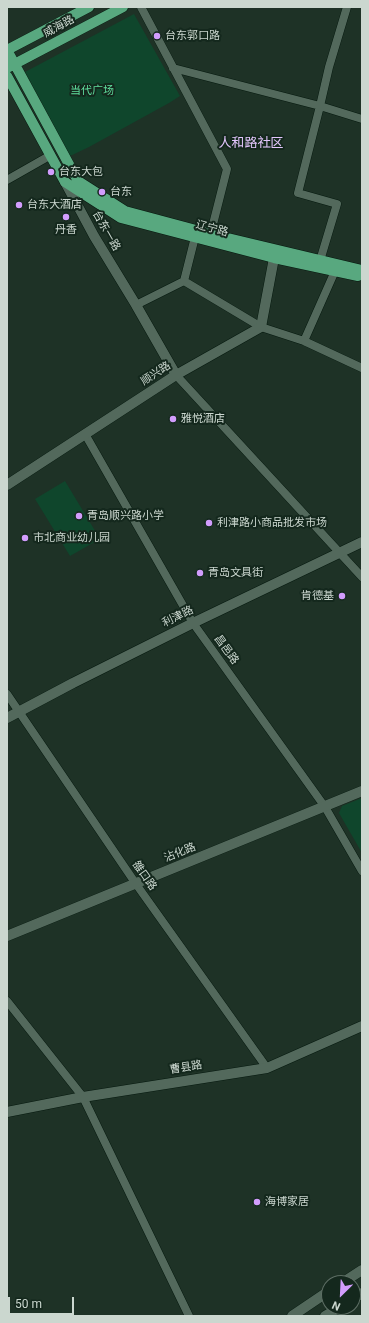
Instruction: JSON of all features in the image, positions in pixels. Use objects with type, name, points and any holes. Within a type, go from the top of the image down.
[{"type":"main road","name":"威海路","points":[[7,50],[89,7]]},
{"type":"main road","name":"威海路","points":[[11,66],[123,7]]},
{"type":"main road","points":[[7,50],[11,66]]},
{"type":"main road","name":"辽宁路","points":[[11,66],[78,181],[125,211],[274,258],[362,270]]},
{"type":"main road","name":"台东一路","points":[[7,76],[65,182]]},
{"type":"main road","name":"辽宁路","points":[[65,182],[121,218],[195,237],[210,237],[319,264],[335,271],[362,277]]},
{"type":"street","points":[[141,7],[227,169],[210,237]]},
{"type":"street","points":[[319,264],[337,204],[298,194],[329,67],[347,7]]},
{"type":"street","points":[[174,68],[320,106],[362,119]]},
{"type":"street","points":[[7,180],[51,155]]},
{"type":"street","name":"台东一路","points":[[65,182],[94,236],[176,375]]},
{"type":"street","points":[[136,305],[184,281],[195,237]]},
{"type":"street","points":[[262,327],[274,258]]},
{"type":"street","points":[[304,341],[335,271]]},
{"type":"street","points":[[184,281],[262,327],[304,341],[362,368]]},
{"type":"street","name":"顺兴路","points":[[7,485],[176,375],[262,327]]},
{"type":"street","points":[[176,375],[362,577]]},
{"type":"street","name":"昌邑路","points":[[85,434],[193,623],[325,807],[362,871]]},
{"type":"street","name":"利津路","points":[[7,718],[193,623],[362,542]]},
{"type":"street","name":"雒口路","points":[[7,694],[136,884],[267,1068]]},
{"type":"street","name":"沾化路","points":[[7,936],[362,791]]},
{"type":"street","points":[[7,1001],[82,1097],[189,1316]]},
{"type":"street","name":"曹县路","points":[[7,1112],[82,1097],[267,1068],[362,1026]]},
{"type":"street","points":[[292,1316],[321,1296]]},
{"type":"green space","name":"当代广场","points":[[134,14],[180,96],[70,156],[25,72]]},
{"type":"green space","points":[[65,481],[100,539],[70,556],[35,499]]},
{"type":"green space","points":[[362,798],[362,853],[339,813],[342,806]]},
{"type":"place","name":"台东郭口路","points":[[157,36]]},
{"type":"place","name":"台东大包","points":[[51,172]]},
{"type":"place","name":"台东","points":[[102,192]]},
{"type":"place","name":"台东大酒店","points":[[19,205]]},
{"type":"place","name":"丹香","points":[[66,217]]},
{"type":"place","name":"雅悦酒店","points":[[173,419]]},
{"type":"place","name":"青岛顺兴路小学","points":[[79,516]]},
{"type":"place","name":"利津路小商品批发市场","points":[[209,523]]},
{"type":"place","name":"市北商业幼儿园","points":[[25,538]]},
{"type":"place","name":"青岛文具街","points":[[200,573]]},
{"type":"place","name":"肯德基","points":[[342,596]]},
{"type":"place","name":"海博家居","points":[[257,1202]]},
{"type":"district","name":"人和路社区","points":[[251,144]]}]
